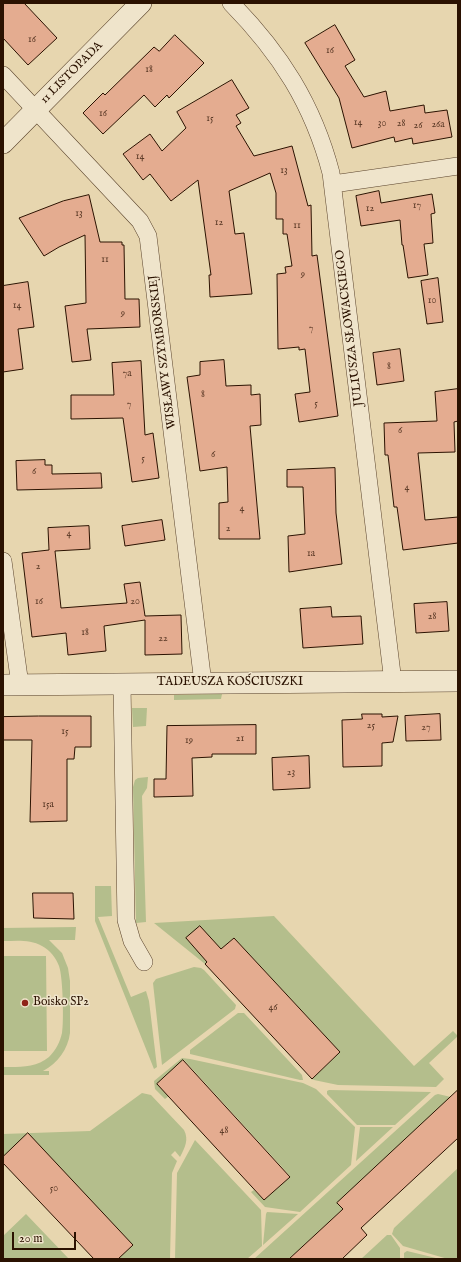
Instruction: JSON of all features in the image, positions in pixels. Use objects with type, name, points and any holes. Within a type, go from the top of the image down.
[{"type":"street","name":"11 LISTOPADA","points":[[3,143],[141,3]]},
{"type":"street","name":"JULIUSZA SŁOWACKIEGO","points":[[231,3],[272,49],[296,86],[315,123],[322,141],[333,184],[393,682]]},
{"type":"street","name":"WISŁAWY SZYMBORSKIEJ","points":[[3,75],[140,221],[148,236],[203,683]]},
{"type":"street","points":[[333,184],[458,166]]},
{"type":"street","points":[[3,561],[11,685]]},
{"type":"street","name":"TADEUSZA KOŚCIUSZKI","points":[[11,685],[458,681]]},
{"type":"street","points":[[122,684],[126,920],[132,941],[144,962]]},
{"type":"green space","points":[[222,694],[221,699],[174,700],[174,695]]},
{"type":"green space","points":[[132,708],[147,708],[146,726],[133,727]]},
{"type":"green space","points":[[148,777],[147,788],[142,796],[146,922],[136,923],[133,787],[135,780],[138,778]]},
{"type":"green space","points":[[95,886],[111,886],[112,916],[98,917],[131,997],[146,991],[149,1001],[157,1067],[154,1069],[95,921]]},
{"type":"green space","points":[[274,916],[414,1066],[453,1031],[458,1036],[429,1063],[444,1079],[436,1087],[338,1085],[312,1079],[340,1052],[234,938],[205,964],[154,923]]},
{"type":"green space","points":[[76,927],[75,940],[49,940],[62,953],[68,968],[70,981],[70,1033],[65,1050],[58,1060],[43,1071],[49,1071],[49,1075],[3,1075],[3,1067],[33,1065],[44,1061],[49,1057],[57,1046],[61,1036],[63,1027],[63,1010],[59,966],[54,957],[45,948],[33,942],[3,941],[3,928]]},
{"type":"green space","name":"Boisko SP2","points":[[3,956],[46,956],[47,1051],[3,1051]]},
{"type":"green space","points":[[194,967],[204,970],[236,1005],[235,1009],[162,1065],[153,983],[156,979]]},
{"type":"green space","points":[[238,1013],[244,1013],[302,1075],[303,1080],[190,1054],[190,1050]]},
{"type":"green space","points":[[182,1058],[303,1083],[316,1089],[355,1127],[351,1165],[300,1212],[265,1207],[251,1192],[254,1190],[264,1200],[290,1176],[184,1060],[158,1083],[169,1096],[165,1099],[155,1089],[154,1081]]},
{"type":"green space","points":[[327,1091],[431,1092],[395,1125],[357,1125],[327,1094]]},
{"type":"green space","points":[[142,1093],[151,1095],[184,1130],[186,1137],[185,1147],[180,1157],[175,1151],[171,1155],[177,1161],[172,1173],[170,1259],[118,1259],[28,1134],[3,1157],[3,1134],[90,1131]]},
{"type":"green space","points":[[438,1094],[451,1097],[337,1203],[343,1209],[289,1259],[254,1259],[435,1095]]},
{"type":"green space","points":[[360,1127],[393,1127],[356,1161]]},
{"type":"green space","points":[[195,1140],[261,1210],[262,1246],[247,1259],[175,1259],[177,1173]]},
{"type":"green space","points":[[458,1168],[458,1258],[448,1259],[403,1246],[392,1234],[394,1228]]},
{"type":"green space","points":[[267,1212],[298,1214],[263,1245],[266,1214]]},
{"type":"green space","points":[[26,1214],[69,1259],[3,1259],[3,1236]]},
{"type":"green space","points":[[387,1235],[391,1235],[400,1248],[400,1259],[361,1259]]},
{"type":"green space","points":[[407,1251],[440,1259],[404,1259],[404,1253]]},
{"type":"building","points":[[3,3],[24,3],[57,38],[28,65],[3,38]]},
{"type":"building","points":[[335,25],[355,60],[345,66],[364,97],[386,91],[390,111],[424,105],[425,113],[447,110],[452,137],[413,144],[412,138],[395,142],[394,137],[352,148],[339,98],[305,43]]},
{"type":"building","points":[[175,35],[204,63],[169,98],[167,95],[155,107],[144,95],[103,134],[83,113],[103,93],[105,95],[154,47],[159,51]]},
{"type":"building","points":[[232,80],[249,108],[236,115],[241,123],[236,126],[254,156],[292,146],[308,206],[311,205],[312,256],[317,255],[338,416],[299,422],[295,394],[310,392],[305,349],[299,350],[299,347],[278,349],[277,274],[286,273],[285,267],[292,266],[287,234],[283,234],[283,219],[276,219],[276,193],[270,173],[229,191],[235,234],[244,233],[252,294],[210,297],[209,275],[211,275],[198,180],[171,201],[150,174],[143,180],[123,154],[150,134],[162,151],[186,128],[177,112]]},
{"type":"building","points":[[379,191],[381,203],[432,194],[435,213],[431,214],[433,243],[424,244],[428,275],[408,278],[402,245],[400,220],[361,226],[356,196]]},
{"type":"building","points":[[89,195],[100,242],[122,242],[122,245],[124,245],[125,299],[139,299],[140,327],[87,329],[91,360],[72,362],[65,306],[86,303],[85,235],[44,256],[19,218],[63,201]]},
{"type":"building","points":[[438,278],[443,322],[427,324],[421,281]]},
{"type":"building","points":[[28,282],[34,327],[18,329],[23,369],[3,372],[3,286]]},
{"type":"building","points":[[400,349],[404,381],[377,385],[373,353]]},
{"type":"building","points":[[224,360],[226,386],[251,385],[251,395],[260,394],[261,425],[250,426],[260,539],[219,539],[219,503],[228,502],[227,467],[200,471],[187,377],[200,375],[200,362]]},
{"type":"building","points":[[141,361],[145,435],[153,433],[159,478],[132,482],[123,418],[71,419],[71,395],[114,395],[112,363]]},
{"type":"building","points":[[458,389],[458,421],[454,422],[455,452],[418,453],[425,520],[458,517],[458,543],[403,550],[397,507],[394,507],[388,455],[385,455],[384,423],[437,421],[435,392]]},
{"type":"building","points":[[45,460],[45,465],[52,465],[52,474],[101,473],[102,488],[17,490],[16,461]]},
{"type":"building","points":[[335,468],[336,513],[342,564],[289,572],[288,536],[305,534],[303,487],[287,487],[287,470]]},
{"type":"building","points":[[162,520],[165,540],[125,546],[122,526]]},
{"type":"building","points":[[89,526],[90,549],[55,551],[61,608],[127,603],[124,584],[140,582],[145,616],[181,615],[182,654],[145,655],[145,620],[104,626],[106,651],[68,655],[66,633],[32,637],[22,553],[49,550],[48,528]]},
{"type":"building","points":[[447,602],[449,631],[416,633],[414,604]]},
{"type":"building","points":[[331,607],[332,617],[361,616],[363,644],[303,648],[300,609]]},
{"type":"building","points":[[362,714],[382,714],[382,717],[398,716],[393,742],[382,743],[382,766],[343,767],[342,720],[362,719]]},
{"type":"building","points":[[440,714],[441,740],[406,741],[405,716]]},
{"type":"building","points":[[91,716],[91,747],[75,747],[74,759],[67,759],[67,821],[30,822],[32,740],[3,740],[3,717]]},
{"type":"building","points":[[256,725],[256,754],[212,754],[212,757],[192,758],[193,796],[154,797],[154,779],[166,779],[167,726]]},
{"type":"building","points":[[309,756],[310,788],[273,790],[272,758]]},
{"type":"building","points":[[33,893],[73,893],[74,919],[34,918]]},
{"type":"building","points":[[200,926],[221,949],[234,938],[340,1052],[312,1079],[205,964],[207,962],[186,938]]},
{"type":"building","points":[[183,1060],[290,1177],[264,1200],[157,1084]]},
{"type":"building","points":[[458,1090],[458,1138],[361,1228],[367,1235],[342,1259],[289,1259],[343,1209],[337,1203]]},
{"type":"building","points":[[28,1133],[133,1245],[118,1259],[94,1259],[3,1163],[3,1157]]},
{"type":"place","name":"Boisko SP2","points":[[25,1003]]}]
